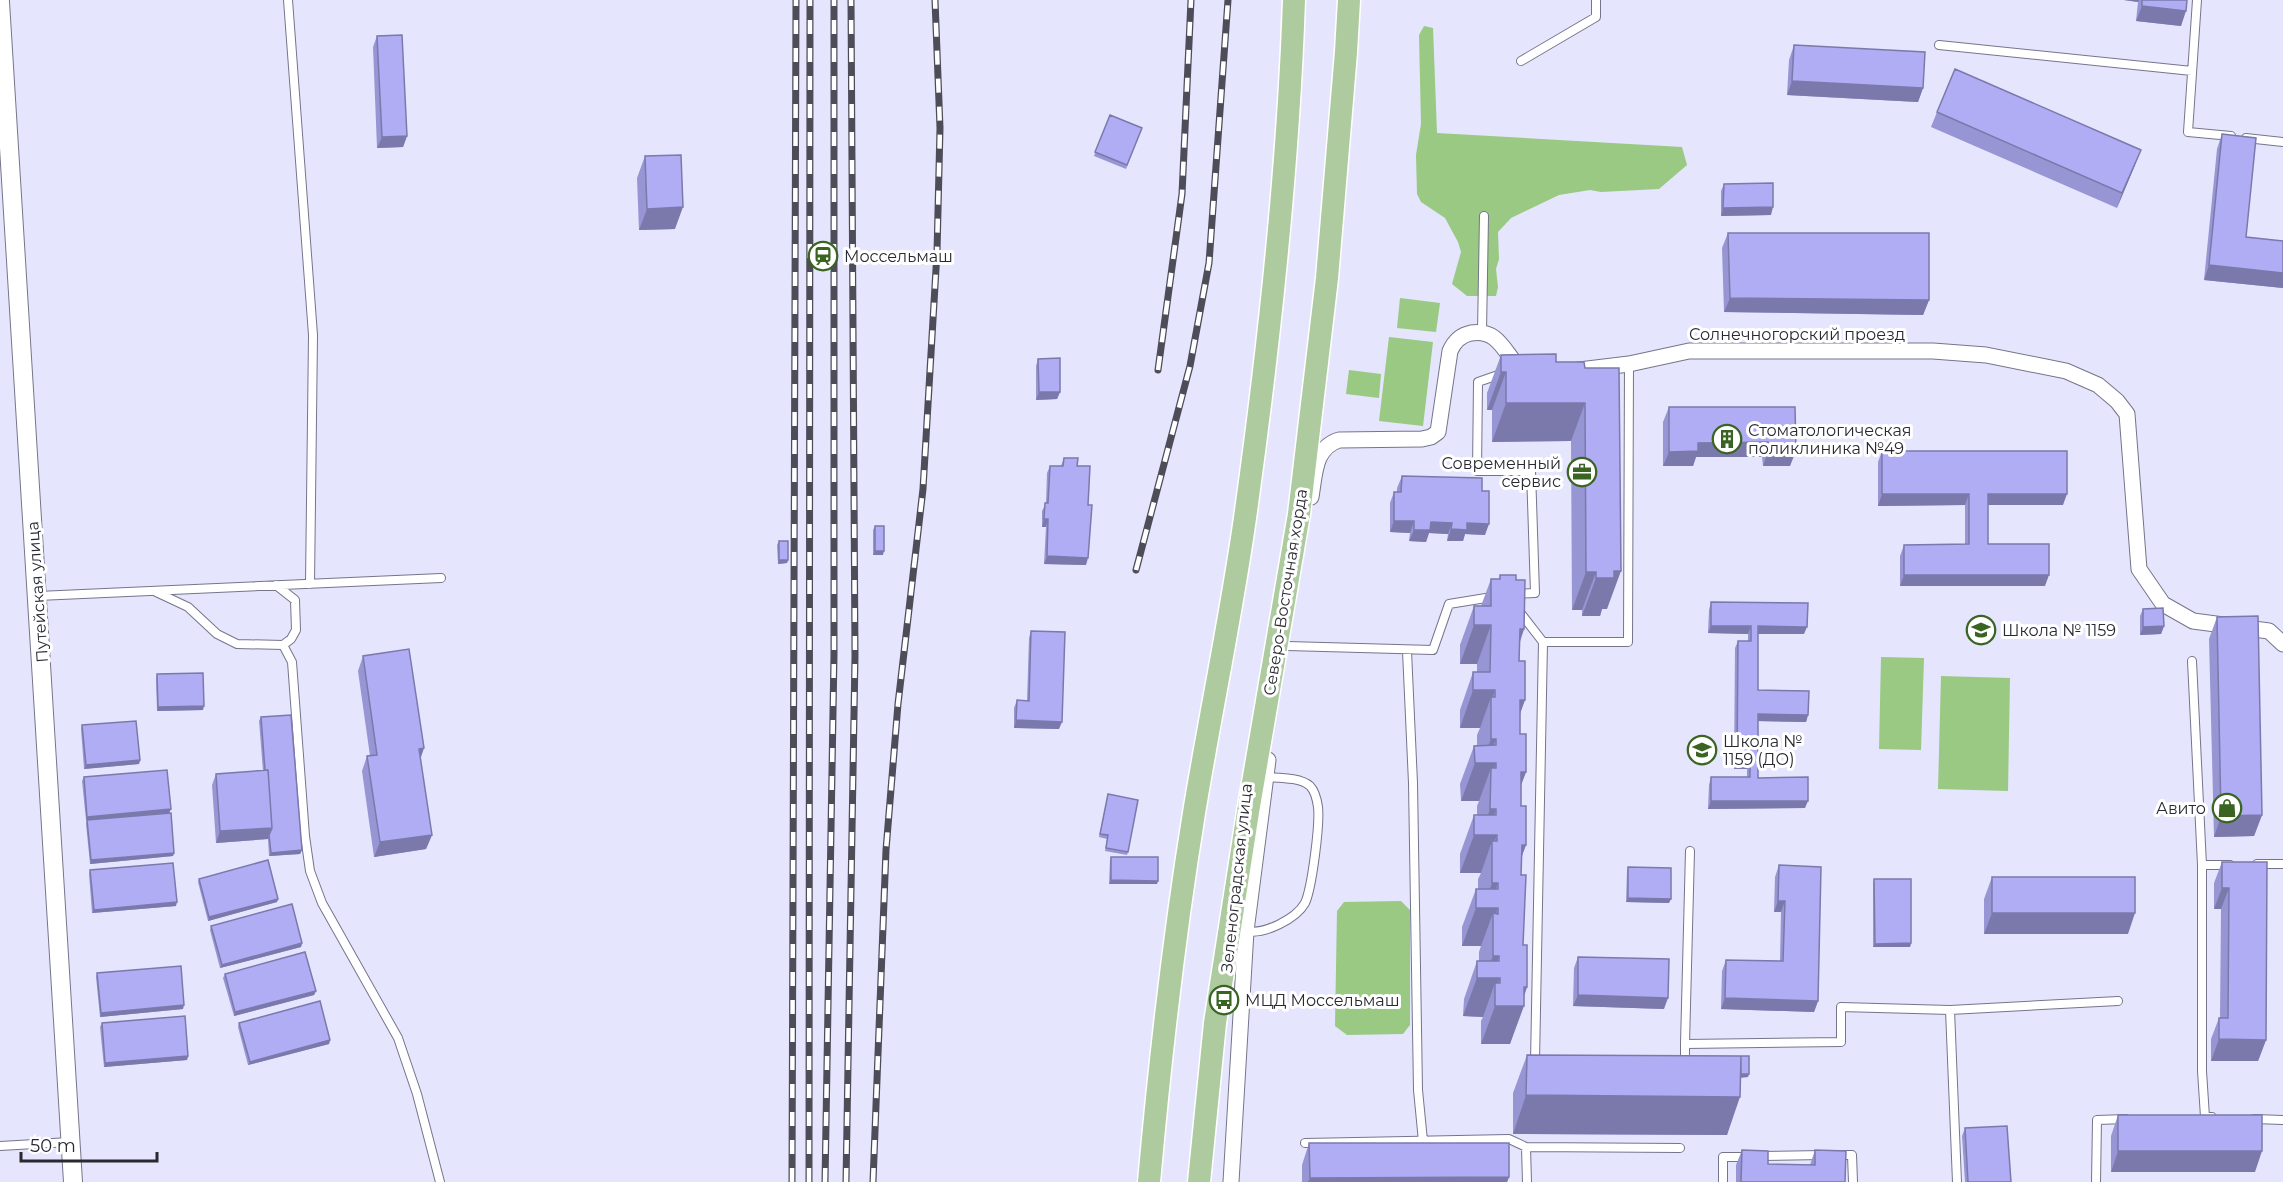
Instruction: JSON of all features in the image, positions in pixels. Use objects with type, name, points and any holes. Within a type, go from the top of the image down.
[{"type":"main road","points":[[1149,1182],[1160,1061],[1193,817],[1245,521],[1272,302],[1292,71],[1294,0]]},
{"type":"main road","name":"Северо-Восточная хорда","points":[[1199,1182],[1215,1023],[1248,812],[1301,502],[1327,278],[1347,52],[1349,0]]},
{"type":"street","name":"Путейская улица","points":[[0,2],[5,158],[37,596],[73,1182]]},
{"type":"street","points":[[1286,648],[1317,461],[1322,451],[1331,443],[1339,440],[1422,439],[1438,432],[1450,351],[1455,342],[1469,333],[1482,333],[1501,342],[1519,368]]},
{"type":"street","name":"Солнечногорский проезд","points":[[1519,368],[1530,376],[1629,364],[1689,351],[1933,351],[1986,355],[2066,371],[2098,385],[2117,401],[2127,414],[2139,569],[2163,604],[2193,621],[2269,631],[2283,644]]},
{"type":"street","name":"Зеленоградская улица","points":[[1232,1182],[1246,931],[1265,777],[1286,648]]},
{"type":"lane","points":[[288,0],[313,335],[310,584]]},
{"type":"lane","points":[[1521,61],[1596,17],[1596,0]]},
{"type":"lane","points":[[2198,0],[2188,132],[2283,142]]},
{"type":"lane","points":[[1939,45],[2192,71]]},
{"type":"lane","points":[[1482,333],[1484,216]]},
{"type":"lane","points":[[1543,642],[1628,642],[1629,364]]},
{"type":"lane","points":[[1286,648],[1433,650],[1449,604],[1535,593],[1531,471],[1477,471],[1478,382],[1519,368]]},
{"type":"lane","points":[[37,596],[441,578]]},
{"type":"lane","points":[[155,591],[188,608],[217,634],[237,644],[283,645],[291,639],[296,630],[295,600],[276,585]]},
{"type":"lane","points":[[1507,595],[1543,642],[1534,1070]]},
{"type":"lane","points":[[283,645],[292,662],[305,836],[310,871],[322,903],[398,1038],[417,1094],[440,1182]]},
{"type":"lane","points":[[1407,651],[1413,783],[1418,1090],[1423,1141]]},
{"type":"lane","points":[[2192,661],[2202,865],[2202,1071],[2205,1117]]},
{"type":"lane","points":[[1246,931],[1253,933],[1290,919],[1304,904],[1312,884],[1319,809],[1316,797],[1309,785],[1290,778],[1265,777]]},
{"type":"lane","points":[[1673,1068],[1684,1068],[1690,851]]},
{"type":"lane","points":[[2248,864],[2283,864]]},
{"type":"lane","points":[[2202,865],[2236,865]]},
{"type":"lane","points":[[1685,1044],[1841,1042],[1840,1007],[1950,1010],[2118,1001]]},
{"type":"lane","points":[[1950,1010],[1957,1182]]},
{"type":"lane","points":[[2193,1117],[2216,1117]]},
{"type":"lane","points":[[2096,1182],[2097,1120],[2133,1119]]},
{"type":"lane","points":[[2250,1119],[2283,1120]]},
{"type":"lane","points":[[1305,1143],[1509,1139],[1526,1147],[1680,1148]]},
{"type":"lane","points":[[0,1146],[71,1142]]},
{"type":"lane","points":[[1526,1147],[1527,1182]]},
{"type":"lane","points":[[1723,1182],[1723,1157],[1852,1155],[1853,1182]]},
{"type":"green space","points":[[1424,26],[1433,28],[1437,133],[1682,147],[1687,165],[1659,189],[1601,192],[1590,190],[1559,195],[1511,218],[1498,232],[1499,259],[1496,269],[1498,287],[1496,296],[1467,296],[1452,284],[1461,252],[1458,242],[1445,218],[1421,202],[1417,194],[1416,155],[1421,124],[1419,35]]},
{"type":"green space","points":[[1400,298],[1440,303],[1436,332],[1397,328]]},
{"type":"green space","points":[[1389,337],[1433,342],[1423,426],[1379,421]]},
{"type":"green space","points":[[1349,370],[1381,374],[1379,398],[1346,394]]},
{"type":"green space","points":[[1881,657],[1924,658],[1921,750],[1879,749]]},
{"type":"green space","points":[[1941,676],[2010,678],[2008,791],[1938,789]]},
{"type":"green space","points":[[1401,901],[1410,910],[1410,1025],[1403,1034],[1347,1035],[1335,1026],[1337,911],[1344,902]]},
{"type":"building","points":[[2142,0],[2187,0],[2186,11],[2142,6]]},
{"type":"building","points":[[402,35],[407,136],[382,137],[377,36]]},
{"type":"building","points":[[1794,45],[1925,52],[1923,88],[1792,81]]},
{"type":"building","points":[[1955,69],[2141,150],[2122,193],[1937,112]]},
{"type":"building","points":[[1110,115],[1142,128],[1127,165],[1095,152]]},
{"type":"building","points":[[2222,134],[2256,138],[2246,237],[2283,241],[2283,273],[2209,265]]},
{"type":"building","points":[[681,155],[683,207],[647,209],[645,156]]},
{"type":"building","points":[[1773,183],[1773,207],[1723,208],[1724,184]]},
{"type":"building","points":[[1728,233],[1929,233],[1929,300],[1730,298]]},
{"type":"building","points":[[1556,354],[1556,362],[1584,362],[1585,368],[1619,368],[1621,571],[1614,571],[1614,578],[1596,578],[1596,572],[1586,572],[1585,403],[1506,403],[1506,372],[1501,372],[1501,355]]},
{"type":"building","points":[[1060,358],[1060,392],[1039,392],[1038,359]]},
{"type":"building","points":[[1669,407],[1795,407],[1796,451],[1768,451],[1768,442],[1698,443],[1698,451],[1669,452]]},
{"type":"building","points":[[1882,451],[2067,451],[2067,494],[1988,494],[1988,544],[2049,544],[2049,575],[1904,575],[1904,545],[1969,544],[1969,494],[1882,494]]},
{"type":"building","points":[[1064,458],[1078,458],[1077,466],[1090,466],[1088,505],[1092,505],[1088,558],[1047,556],[1048,519],[1044,519],[1045,503],[1048,503],[1050,466],[1063,466]]},
{"type":"building","points":[[1402,476],[1482,478],[1482,491],[1489,491],[1489,524],[1467,523],[1467,530],[1451,529],[1452,523],[1431,522],[1430,530],[1414,530],[1414,521],[1394,521],[1394,492],[1401,492]]},
{"type":"building","points":[[875,526],[884,526],[884,551],[875,551]]},
{"type":"building","points":[[779,541],[788,541],[788,560],[779,560]]},
{"type":"building","points":[[1500,575],[1516,575],[1516,580],[1525,580],[1524,629],[1520,629],[1519,661],[1525,661],[1525,700],[1520,700],[1520,734],[1526,734],[1526,772],[1521,772],[1521,806],[1526,806],[1526,845],[1522,845],[1521,875],[1526,875],[1523,945],[1527,945],[1527,987],[1524,987],[1524,1006],[1495,1006],[1495,983],[1500,983],[1500,978],[1477,978],[1477,961],[1499,961],[1499,956],[1493,956],[1493,913],[1498,914],[1498,908],[1476,908],[1476,889],[1498,889],[1498,883],[1492,883],[1492,841],[1497,841],[1497,835],[1474,835],[1474,815],[1496,815],[1496,809],[1490,809],[1491,768],[1496,768],[1496,763],[1475,763],[1474,746],[1496,745],[1496,739],[1491,739],[1491,697],[1495,697],[1495,690],[1473,690],[1473,672],[1490,672],[1491,625],[1474,625],[1474,606],[1491,606],[1491,579],[1500,579]]},
{"type":"building","points":[[1711,602],[1808,603],[1807,627],[1758,626],[1758,690],[1809,691],[1808,715],[1758,714],[1758,778],[1808,777],[1808,801],[1711,801],[1711,777],[1750,777],[1750,761],[1737,761],[1738,641],[1751,641],[1751,626],[1711,626]]},
{"type":"building","points":[[2163,608],[2164,626],[2143,627],[2143,609]]},
{"type":"building","points":[[2258,616],[2262,815],[2221,816],[2217,617]]},
{"type":"building","points":[[1031,631],[1065,632],[1062,722],[1016,720],[1017,700],[1029,701]]},
{"type":"building","points":[[409,649],[424,748],[419,749],[432,835],[380,842],[367,756],[377,755],[363,656]]},
{"type":"building","points":[[203,673],[204,706],[158,707],[157,674]]},
{"type":"building","points":[[291,715],[302,850],[271,853],[269,835],[272,828],[268,770],[265,770],[261,717]]},
{"type":"building","points":[[136,721],[140,760],[86,765],[82,725]]},
{"type":"building","points":[[167,770],[171,809],[87,817],[84,777]]},
{"type":"building","points":[[268,770],[272,828],[220,831],[216,774]]},
{"type":"building","points":[[1108,794],[1138,800],[1128,852],[1106,848],[1108,835],[1100,834]]},
{"type":"building","points":[[171,813],[174,853],[91,860],[87,820]]},
{"type":"building","points":[[1111,857],[1158,857],[1158,881],[1111,880]]},
{"type":"building","points":[[268,860],[278,899],[209,917],[199,879]]},
{"type":"building","points":[[2222,862],[2267,862],[2266,1040],[2219,1039],[2219,1018],[2228,1018],[2229,888],[2222,888]]},
{"type":"building","points":[[173,863],[177,902],[94,910],[90,870]]},
{"type":"building","points":[[1779,865],[1821,867],[1818,1001],[1725,998],[1726,960],[1783,961],[1785,901],[1778,901]]},
{"type":"building","points":[[1628,867],[1671,868],[1671,899],[1628,898]]},
{"type":"building","points":[[1992,877],[2135,877],[2135,913],[1992,913]]},
{"type":"building","points":[[1874,879],[1911,879],[1911,943],[1875,944]]},
{"type":"building","points":[[292,904],[302,943],[222,965],[211,926]]},
{"type":"building","points":[[305,952],[316,991],[235,1012],[225,974]]},
{"type":"building","points":[[1578,957],[1669,959],[1668,998],[1578,995]]},
{"type":"building","points":[[181,966],[184,1005],[101,1013],[97,973]]},
{"type":"building","points":[[320,1001],[330,1040],[250,1062],[239,1023]]},
{"type":"building","points":[[185,1016],[188,1056],[105,1063],[102,1023]]},
{"type":"building","points":[[1527,1055],[1741,1056],[1740,1097],[1526,1095]]},
{"type":"building","points":[[1741,1056],[1749,1056],[1749,1074],[1741,1074]]},
{"type":"building","points":[[2118,1115],[2262,1115],[2262,1151],[2118,1151]]},
{"type":"building","points":[[2007,1126],[2011,1182],[1968,1182],[1965,1128]]},
{"type":"building","points":[[1309,1143],[1509,1143],[1509,1177],[1310,1178]]},
{"type":"building","points":[[1742,1150],[1768,1151],[1768,1164],[1815,1165],[1815,1150],[1846,1151],[1845,1182],[1741,1182]]},
{"type":"railway","points":[[792,1182],[796,0]]},
{"type":"railway","points":[[809,1182],[810,0]]},
{"type":"railway","points":[[825,1182],[834,654],[834,0]]},
{"type":"railway","points":[[846,1182],[855,656],[851,0]]},
{"type":"railway","points":[[873,1182],[886,850],[898,704],[923,489],[937,252],[940,128],[935,0]]},
{"type":"railway","points":[[1158,370],[1182,194],[1191,0]]},
{"type":"railway","points":[[1136,570],[1190,366],[1209,263],[1228,0]]},
{"type":"place","name":"Моссельмаш","points":[[823,256]]},
{"type":"place","name":"Стоматологическая поликлиника №49","points":[[1727,439]]},
{"type":"place","name":"Современный сервис","points":[[1582,472]]},
{"type":"place","name":"Школа № 1159","points":[[1981,630]]},
{"type":"place","name":"Школа № 1159 (ДО)","points":[[1702,750]]},
{"type":"place","name":"Авито","points":[[2227,808]]},
{"type":"place","name":"МЦД Моссельмаш","points":[[1224,1000]]}]
